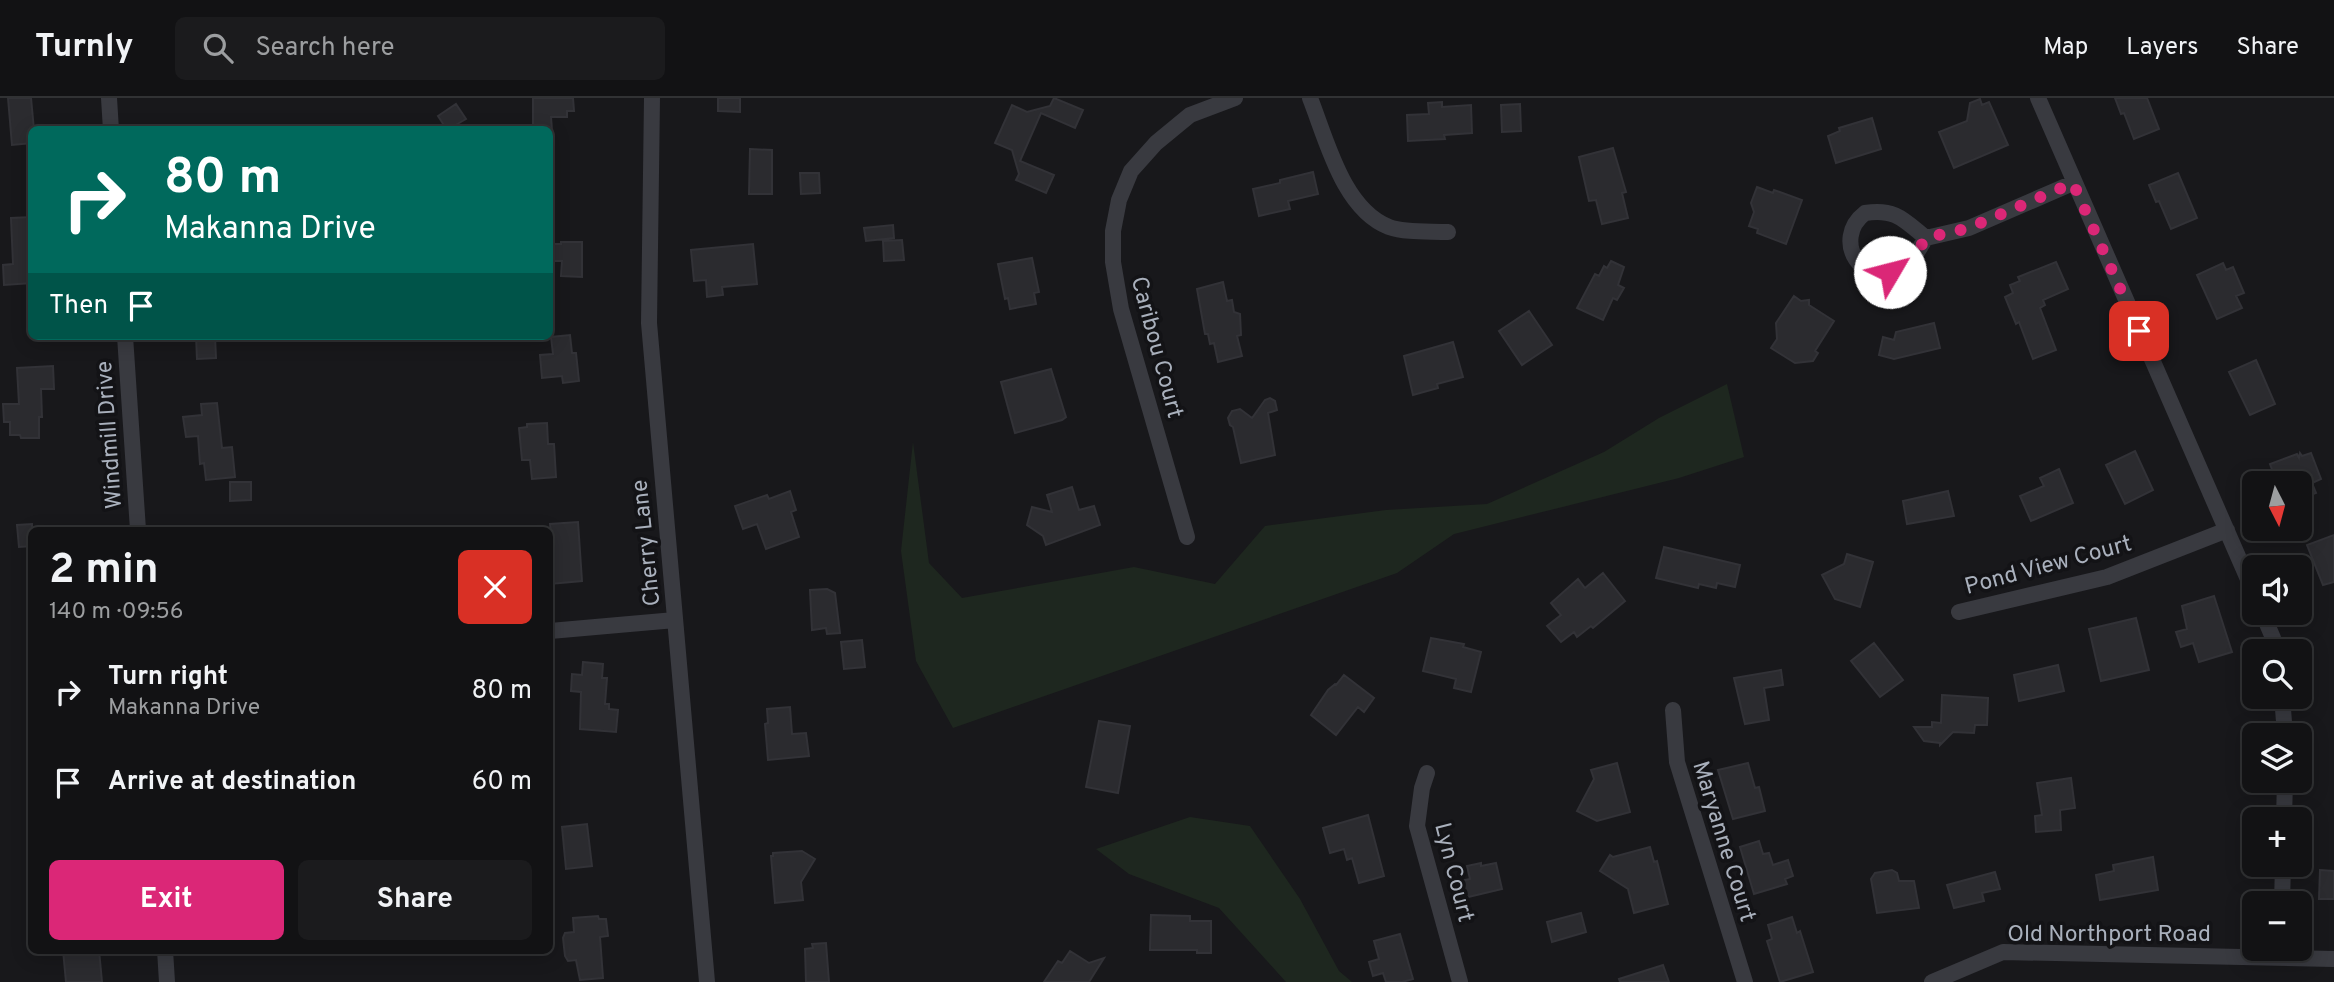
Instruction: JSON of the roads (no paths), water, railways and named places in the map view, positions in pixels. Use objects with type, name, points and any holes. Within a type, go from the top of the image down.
[{"type":"street","points":[[109,98],[111,126]]},
{"type":"street","name":"Cherry Lane","points":[[652,98],[649,323],[654,407],[707,982]]},
{"type":"street","name":"Caribou Court","points":[[1187,537],[1121,309],[1113,262],[1113,231],[1119,200],[1131,171],[1156,143],[1190,115],[1235,98]]},
{"type":"street","points":[[1310,98],[1350,194],[1368,216],[1391,228],[1448,232]]},
{"type":"street","points":[[2038,98],[2242,565]]},
{"type":"street","points":[[1926,238],[1898,215],[1878,211],[1865,213],[1858,218],[1850,237],[1851,250],[1863,268],[1869,272],[1901,270],[1926,238],[1969,228],[2073,183]]},
{"type":"street","name":"Windmill Drive","points":[[125,340],[138,527]]},
{"type":"street","name":"Pond View Court","points":[[1959,612],[2107,577],[2227,530]]},
{"type":"street","points":[[553,631],[675,620]]},
{"type":"street","name":"Maryanne Court","points":[[1673,710],[1677,762],[1745,982]]},
{"type":"street","name":"Lyn Court","points":[[1427,773],[1422,788],[1417,826],[1460,982]]},
{"type":"street","name":"Old Northport Road","points":[[1932,982],[2003,952],[2242,953]]},
{"type":"street","points":[[165,954],[167,982]]},
{"type":"street","name":"Old Northport Road","points":[[2312,957],[2334,959]]}]
